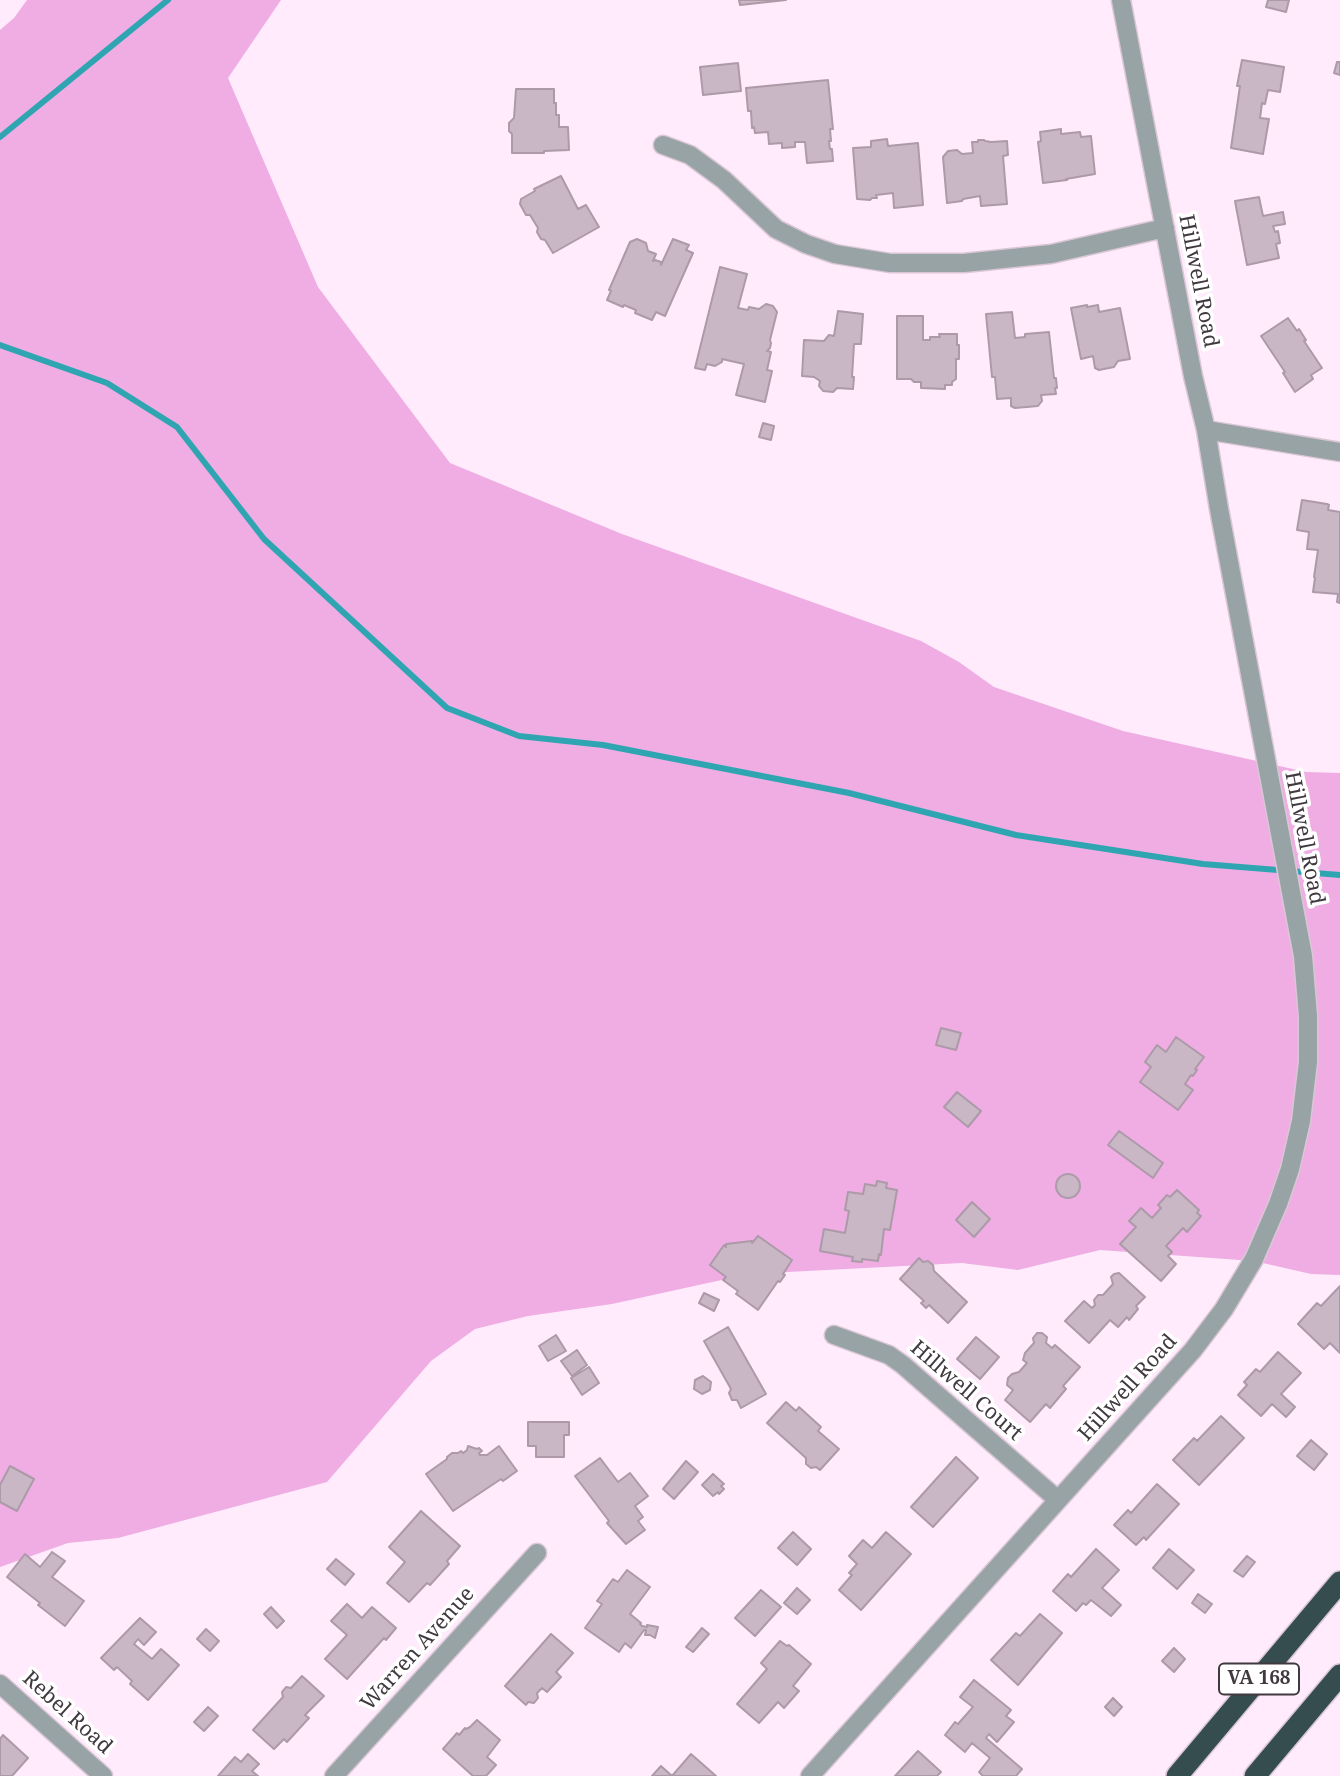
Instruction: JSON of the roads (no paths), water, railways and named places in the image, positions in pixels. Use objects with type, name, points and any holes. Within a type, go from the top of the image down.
[{"type":"highway","name":"VA 168","points":[[1177,1776],[1340,1582]]},
{"type":"highway","name":"VA 168","points":[[1255,1776],[1340,1675]]},
{"type":"street","name":"Hillwell Road","points":[[810,1776],[1193,1350],[1224,1310],[1254,1259],[1278,1204],[1290,1169],[1301,1122],[1308,1051],[1303,956],[1206,430],[1193,376],[1121,0]]},
{"type":"street","points":[[663,145],[690,155],[724,180],[776,229],[806,244],[835,254],[890,263],[964,262],[1052,254],[1165,228]]},
{"type":"street","points":[[1206,430],[1340,452]]},
{"type":"street","name":"Hillwell Court","points":[[834,1335],[889,1355],[903,1365],[1058,1500]]},
{"type":"street","name":"Warren Avenue","points":[[334,1776],[537,1553]]},
{"type":"street","name":"Rebel Road","points":[[0,1684],[103,1776]]},
{"type":"waterway","points":[[0,137],[168,0]]},
{"type":"waterway","points":[[0,345],[107,383],[177,427],[264,539],[447,708],[519,736],[603,745],[849,793],[1016,835],[1203,864],[1340,875]]}]
